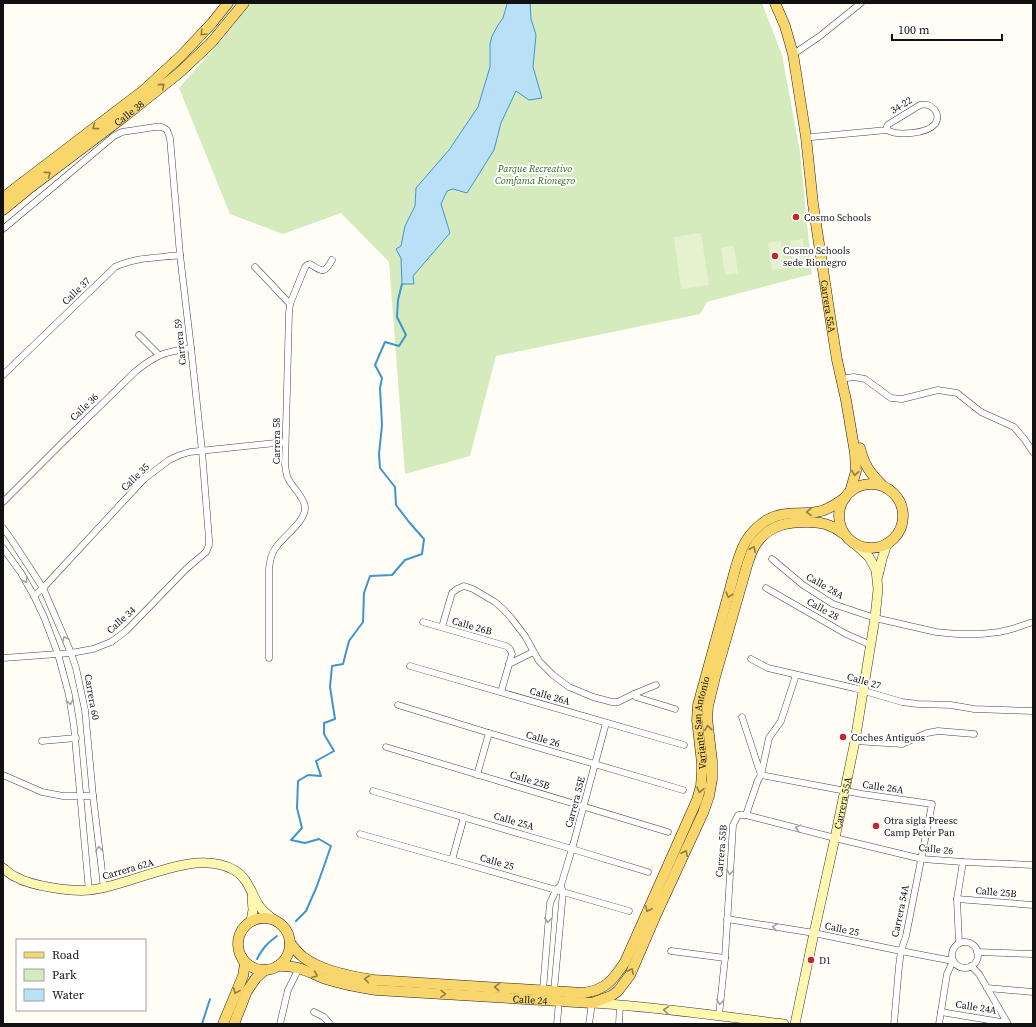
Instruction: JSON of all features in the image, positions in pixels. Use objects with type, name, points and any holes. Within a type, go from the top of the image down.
[{"type":"main road","name":"Calle 38","points":[[3,198],[144,90],[212,23],[228,3]]},
{"type":"main road","name":"Calle 38","points":[[3,210],[30,187],[125,116],[178,73],[210,43],[244,3]]},
{"type":"main road","name":"Carrera 55A","points":[[775,3],[785,26],[793,54],[806,137],[813,204],[830,316],[855,452],[856,471],[847,495]]},
{"type":"main road","name":"Carrera 55A","points":[[782,3],[790,20],[804,80],[824,236],[839,332],[862,458],[868,470],[882,485]]},
{"type":"main road","points":[[867,484],[882,485],[897,496],[903,507],[904,519],[900,531],[897,536],[881,547],[869,548],[856,545],[849,540],[841,528],[839,516],[842,503],[847,495],[858,487],[867,484]]},
{"type":"main road","name":"Variante San Antonio","points":[[592,992],[608,984],[616,976],[625,962],[697,800],[701,786],[702,772],[696,720],[698,705],[733,578],[746,541],[766,520],[789,513],[813,512],[828,509],[847,495]]},
{"type":"main road","name":"Variante San Antonio","points":[[592,1003],[607,998],[618,991],[630,975],[703,813],[709,796],[712,779],[707,718],[708,706],[719,663],[753,549],[758,540],[772,528],[788,523],[818,522],[827,524],[844,534]]},
{"type":"main road","name":"Carrera 55A","points":[[795,1024],[856,741],[875,618],[878,579],[887,544]]},
{"type":"main road","name":"Carrera 55A","points":[[856,545],[873,563],[878,579]]},
{"type":"main road","name":"Carrera 62A","points":[[3,868],[16,878],[35,884],[56,888],[89,891],[181,866],[205,863],[222,864],[236,871],[244,878],[259,906],[273,919]]},
{"type":"main road","name":"Carrera 62A","points":[[250,890],[253,910],[251,921]]},
{"type":"main road","points":[[223,1024],[243,976],[245,964],[242,958],[238,948],[239,938],[243,928],[251,921],[262,918],[273,919],[283,926],[290,937],[290,950],[287,956],[283,962],[274,968],[258,970],[246,963],[242,958]]},
{"type":"main road","name":"Calle 24","points":[[290,943],[302,956],[311,962],[340,973],[374,980],[583,993],[592,992]]},
{"type":"main road","name":"Calle 24","points":[[278,966],[299,968],[339,983],[376,990],[620,1005],[719,1020],[784,1024]]},
{"type":"main road","points":[[234,1024],[247,991],[256,978],[265,970]]},
{"type":"main road","points":[[618,991],[620,1005]]},
{"type":"street","points":[[798,50],[820,36],[853,6],[861,3]]},
{"type":"street","name":"34-22","points":[[812,137],[887,130],[895,133],[916,132],[932,126],[937,118],[936,114],[933,108],[929,105],[920,105],[889,124],[887,126],[887,130]]},
{"type":"street","name":"Calle 38","points":[[3,229],[114,136],[122,132],[155,127],[162,127],[167,130]]},
{"type":"street","name":"Carrera 59","points":[[167,130],[170,138],[180,255],[202,451],[209,539],[209,545],[206,552]]},
{"type":"street","name":"Calle 37","points":[[3,375],[115,267],[135,260],[180,255]]},
{"type":"street","name":"Carrera 58","points":[[269,658],[270,558],[276,547],[301,520],[305,508],[304,502],[288,479],[285,465],[290,304],[304,267],[310,264],[320,270],[324,270],[328,268],[332,260]]},
{"type":"street","points":[[255,266],[290,304]]},
{"type":"street","points":[[139,335],[159,355]]},
{"type":"street","name":"Calle 36","points":[[3,502],[64,441],[146,363],[159,355],[170,351],[191,348]]},
{"type":"street","points":[[847,378],[854,377],[865,379],[891,398],[902,399],[938,390],[957,393],[981,412],[1014,427],[1033,452]]},
{"type":"street","name":"Calle 35","points":[[34,596],[144,480],[174,457],[190,452],[285,442]]},
{"type":"street","name":"Carrera 60","points":[[3,528],[43,588],[76,668],[85,710],[104,888]]},
{"type":"street","points":[[3,548],[21,573],[34,596],[58,654],[69,695],[76,738],[89,891]]},
{"type":"street","name":"Calle 34","points":[[3,658],[71,653],[93,649],[111,642],[126,631],[186,569],[206,552]]},
{"type":"street","name":"Calle 28A","points":[[772,559],[803,585],[833,604],[875,618],[936,632],[957,634],[999,632],[1033,622]]},
{"type":"street","points":[[442,627],[452,593],[464,586],[495,602],[504,610],[522,632],[539,661],[546,669],[569,687],[612,702],[618,702],[656,685]]},
{"type":"street","name":"Calle 28","points":[[766,588],[846,634],[871,645]]},
{"type":"street","name":"Calle 26B","points":[[423,622],[506,646],[510,648],[512,654],[509,664]]},
{"type":"street","points":[[501,692],[509,664],[533,652]]},
{"type":"street","name":"Calle 27","points":[[751,659],[768,668],[854,688],[902,702],[951,705],[974,709],[1033,711]]},
{"type":"street","name":"Calle 26A","points":[[410,666],[684,745]]},
{"type":"street","points":[[746,815],[761,775],[769,738],[781,721],[796,675]]},
{"type":"street","points":[[634,694],[636,697],[675,709]]},
{"type":"street","name":"Calle 26","points":[[398,706],[683,790]]},
{"type":"street","points":[[742,717],[761,775]]},
{"type":"street","name":"Carrera 55E","points":[[543,990],[550,903],[556,890],[561,885],[584,807],[606,723]]},
{"type":"street","points":[[856,741],[902,744],[927,733],[938,731],[974,734]]},
{"type":"street","points":[[477,775],[489,733]]},
{"type":"street","points":[[42,741],[76,738]]},
{"type":"street","name":"Calle 25B","points":[[386,747],[668,832]]},
{"type":"street","points":[[3,775],[42,792],[62,796],[93,796]]},
{"type":"street","name":"Calle 26A","points":[[761,775],[862,794],[932,804]]},
{"type":"street","name":"Calle 25A","points":[[373,791],[648,872]]},
{"type":"street","name":"Carrera 54A","points":[[894,1024],[901,951],[906,936],[932,804]]},
{"type":"street","name":"Carrera 55B","points":[[719,1020],[733,825],[738,815],[746,815]]},
{"type":"street","name":"Calle 26","points":[[746,815],[835,838],[922,858],[963,862],[1033,865]]},
{"type":"street","points":[[452,860],[464,817]]},
{"type":"street","name":"Calle 25","points":[[360,834],[629,911]]},
{"type":"street","points":[[959,943],[957,899],[963,862]]},
{"type":"street","points":[[554,991],[563,892],[561,885]]},
{"type":"street","name":"Calle 25B","points":[[957,899],[1033,905]]},
{"type":"street","name":"Calle 25","points":[[727,919],[814,933],[953,961]]},
{"type":"street","points":[[939,1024],[947,974],[953,961],[952,957],[954,947],[959,943],[965,942],[974,947],[977,952],[976,960],[971,966],[963,968],[953,961]]},
{"type":"street","points":[[671,951],[724,958]]},
{"type":"street","points":[[977,952],[1033,954]]},
{"type":"street","points":[[971,966],[979,974],[1007,1023]]},
{"type":"street","points":[[280,1024],[288,990],[299,968]]},
{"type":"street","points":[[987,988],[1033,992]]},
{"type":"street","points":[[557,1024],[559,1001]]},
{"type":"street","points":[[589,1024],[592,1003]]},
{"type":"street","points":[[619,1024],[620,1005]]},
{"type":"street","points":[[314,1012],[324,1017],[330,1024]]},
{"type":"street","name":"Calle 24A","points":[[941,1012],[1007,1023]]},
{"type":"green space","name":"Parque Recreativo Comfama Rionegro","points":[[251,3],[762,3],[782,55],[800,152],[812,274],[707,302],[700,314],[496,356],[470,456],[405,474],[389,262],[341,213],[283,234],[230,214],[179,88],[217,45]]},
{"type":"green space","points":[[701,233],[709,285],[681,289],[674,237]]},
{"type":"green space","points":[[803,239],[806,266],[793,268],[790,241]]},
{"type":"green space","points":[[781,241],[785,268],[772,270],[768,243]]},
{"type":"green space","points":[[734,246],[738,273],[725,275],[721,248]]},
{"type":"water","points":[[507,3],[530,3],[531,19],[536,35],[533,67],[542,98],[529,100],[516,91],[501,123],[494,150],[467,193],[453,189],[447,191],[441,204],[450,233],[413,276],[414,284],[402,284],[401,258],[396,249],[401,246],[405,226],[415,206],[416,188],[449,150],[478,107],[490,67],[490,44],[492,36],[503,18]]},
{"type":"waterway","points":[[296,921],[306,911],[317,886],[331,846],[319,839],[305,843],[291,840],[302,828],[297,808],[298,781],[308,775],[321,776],[316,761],[334,751],[324,734],[324,723],[335,719],[330,687],[332,666],[343,664],[349,641],[363,622],[364,593],[370,576],[392,575],[405,560],[422,554],[424,539],[396,505],[395,487],[380,468],[379,454],[382,425],[380,388],[382,378],[375,365],[385,342],[399,346],[406,335],[397,317],[398,300],[402,284]]},
{"type":"waterway","points":[[257,959],[270,941],[277,936]]},
{"type":"waterway","points":[[202,1024],[210,999]]},
{"type":"place","name":"Cosmo Schools","points":[[796,217]]},
{"type":"place","name":"Cosmo Schools sede Rionegro","points":[[775,256]]},
{"type":"place","name":"Coches Antiguos","points":[[843,737]]},
{"type":"place","name":"Otra sigla Preesc Camp Peter Pan","points":[[876,826]]},
{"type":"place","name":"D1","points":[[811,960]]}]
